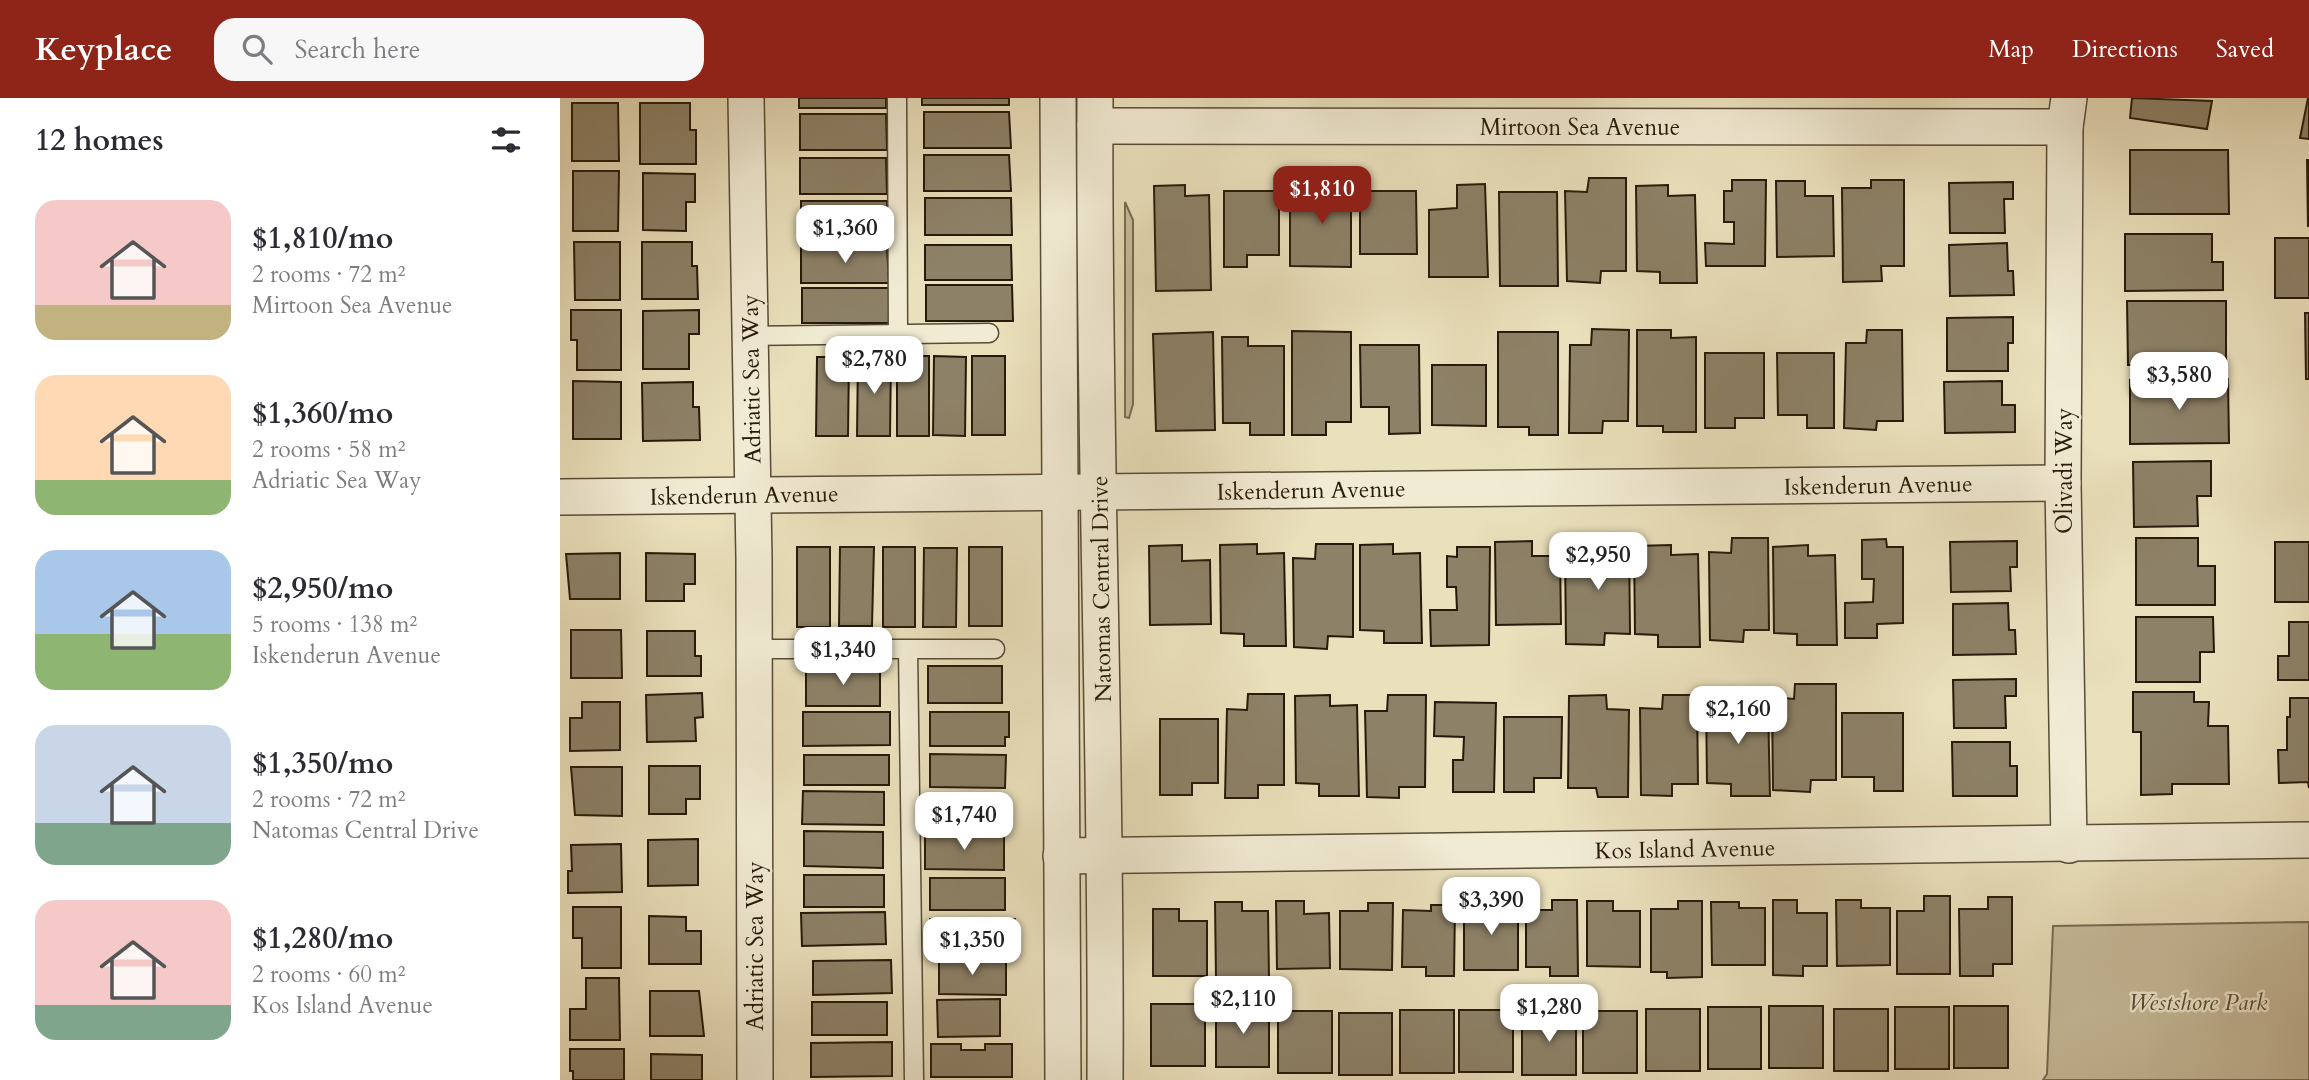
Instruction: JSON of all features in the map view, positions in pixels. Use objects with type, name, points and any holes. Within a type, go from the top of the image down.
[{"type":"street","name":"Adriatic Sea Way","points":[[746,98],[753,495],[755,1080]]},
{"type":"street","name":"Natomas Central Drive","points":[[1058,98],[1063,1080]]},
{"type":"street","name":"Natomas Central Drive","points":[[1095,112],[1106,855],[1105,1080]]},
{"type":"street","name":"Mirtoon Sea Avenue","points":[[1095,112],[2067,113]]},
{"type":"street","name":"Olivadi Way","points":[[2067,113],[2063,483],[2069,845]]},
{"type":"street","name":"Iskenderun Avenue","points":[[560,497],[2063,483]]},
{"type":"street","name":"Kos Island Avenue","points":[[1061,856],[2309,841]]},
{"type":"lane","points":[[897,98],[898,334]]},
{"type":"lane","points":[[750,336],[989,333]]},
{"type":"lane","points":[[754,649],[995,649]]},
{"type":"lane","points":[[908,650],[914,1080]]},
{"type":"green space","points":[[1125,202],[1133,220],[1133,404],[1129,418],[1125,417]]},
{"type":"green space","name":"Westshore Park","points":[[2309,922],[2309,1080],[2043,1080],[2047,1074],[2053,926]]},
{"type":"building","points":[[799,98],[886,98],[886,108],[799,108]]},
{"type":"building","points":[[922,98],[1009,98],[1009,105],[922,105]]},
{"type":"building","points":[[2132,98],[2212,101],[2207,129],[2130,118]]},
{"type":"building","points":[[2309,98],[2309,139],[2300,138]]},
{"type":"building","points":[[572,103],[618,103],[619,161],[572,161]]},
{"type":"building","points":[[640,103],[690,103],[690,130],[696,130],[696,164],[640,164]]},
{"type":"building","points":[[924,112],[1009,112],[1011,148],[924,148]]},
{"type":"building","points":[[800,114],[886,114],[887,150],[800,150]]},
{"type":"building","points":[[2130,150],[2228,150],[2229,214],[2130,214]]},
{"type":"building","points":[[924,155],[1009,155],[1011,191],[924,191]]},
{"type":"building","points":[[800,158],[886,158],[887,194],[800,194]]},
{"type":"building","points":[[2309,160],[2309,226],[2308,226]]},
{"type":"building","points":[[573,171],[619,171],[618,231],[573,231]]},
{"type":"building","points":[[643,173],[695,174],[695,202],[686,202],[686,231],[643,230]]},
{"type":"building","points":[[1316,177],[1351,178],[1351,267],[1290,266],[1290,197],[1315,197]]},
{"type":"building","points":[[1589,178],[1626,178],[1626,271],[1601,271],[1600,283],[1567,281],[1565,191],[1587,192]]},
{"type":"building","points":[[1732,180],[1766,180],[1765,266],[1706,266],[1705,243],[1734,244],[1734,222],[1724,222],[1724,191],[1732,191]]},
{"type":"building","points":[[1871,180],[1904,180],[1904,266],[1881,266],[1882,281],[1843,282],[1842,188],[1871,188]]},
{"type":"building","points":[[1776,181],[1805,181],[1805,196],[1833,196],[1834,256],[1777,257]]},
{"type":"building","points":[[2013,182],[2013,199],[2004,199],[2005,233],[1950,233],[1949,183]]},
{"type":"building","points":[[1485,184],[1488,277],[1429,277],[1429,210],[1457,208],[1457,185]]},
{"type":"building","points":[[1185,185],[1185,196],[1209,195],[1211,290],[1156,291],[1154,186]]},
{"type":"building","points":[[1668,185],[1668,196],[1695,195],[1697,283],[1660,283],[1660,272],[1637,271],[1636,186]]},
{"type":"building","points":[[1224,191],[1279,191],[1279,255],[1247,255],[1247,267],[1224,267]]},
{"type":"building","points":[[1360,191],[1416,191],[1417,254],[1360,254]]},
{"type":"building","points":[[1499,192],[1557,192],[1558,286],[1500,286]]},
{"type":"building","points":[[925,198],[1011,198],[1012,235],[925,235]]},
{"type":"building","points":[[801,201],[887,201],[889,237],[801,237]]},
{"type":"building","points":[[2125,234],[2212,234],[2212,262],[2223,262],[2223,290],[2125,291]]},
{"type":"building","points":[[2275,238],[2309,238],[2309,298],[2275,298]]},
{"type":"building","points":[[574,242],[620,242],[620,300],[575,300]]},
{"type":"building","points":[[642,242],[692,242],[692,266],[697,266],[698,299],[642,299]]},
{"type":"building","points":[[2007,243],[2008,271],[2013,271],[2014,295],[1950,296],[1949,245]]},
{"type":"building","points":[[925,245],[1011,245],[1012,280],[925,280]]},
{"type":"building","points":[[801,247],[887,247],[889,283],[801,283]]},
{"type":"building","points":[[926,285],[1012,285],[1013,321],[926,321]]},
{"type":"building","points":[[802,288],[889,288],[890,323],[802,323]]},
{"type":"building","points":[[2127,301],[2226,301],[2226,365],[2128,365]]},
{"type":"building","points":[[571,310],[621,310],[621,370],[577,370],[577,340],[571,340]]},
{"type":"building","points":[[699,310],[699,334],[689,334],[689,369],[643,369],[643,311]]},
{"type":"building","points":[[2305,313],[2309,313],[2309,379],[2306,379]]},
{"type":"building","points":[[2013,317],[2013,343],[2008,343],[2008,371],[1947,371],[1947,318]]},
{"type":"building","points":[[1592,329],[1629,330],[1628,421],[1603,421],[1602,433],[1569,433],[1570,345],[1591,345]]},
{"type":"building","points":[[1637,330],[1671,330],[1671,338],[1696,337],[1696,432],[1663,432],[1663,426],[1637,426]]},
{"type":"building","points":[[1867,330],[1902,330],[1903,421],[1877,421],[1876,430],[1844,428],[1846,343],[1866,343]]},
{"type":"building","points":[[1292,331],[1351,332],[1351,422],[1326,422],[1326,435],[1292,435]]},
{"type":"building","points":[[1213,332],[1215,430],[1156,431],[1153,334]]},
{"type":"building","points":[[1498,332],[1558,332],[1558,435],[1529,435],[1529,427],[1498,427]]},
{"type":"building","points":[[1222,337],[1248,337],[1248,346],[1284,346],[1284,435],[1250,435],[1250,423],[1223,423]]},
{"type":"building","points":[[1360,345],[1419,345],[1420,433],[1389,434],[1389,407],[1361,407]]},
{"type":"building","points":[[1705,353],[1764,353],[1764,418],[1735,418],[1735,428],[1705,428]]},
{"type":"building","points":[[1777,353],[1834,353],[1834,428],[1807,428],[1807,415],[1778,415]]},
{"type":"building","points":[[897,356],[929,356],[929,436],[897,436]]},
{"type":"building","points":[[934,356],[966,357],[965,436],[933,435]]},
{"type":"building","points":[[972,356],[1005,356],[1005,435],[972,435]]},
{"type":"building","points":[[817,357],[849,357],[848,436],[816,436]]},
{"type":"building","points":[[858,357],[891,357],[890,436],[857,436]]},
{"type":"building","points":[[1432,365],[1486,365],[1486,426],[1432,425]]},
{"type":"building","points":[[2228,379],[2229,443],[2130,444],[2130,380]]},
{"type":"building","points":[[573,381],[621,382],[621,439],[573,439]]},
{"type":"building","points":[[2002,381],[2002,405],[2015,405],[2015,432],[1945,433],[1944,382]]},
{"type":"building","points":[[693,382],[693,407],[699,407],[700,440],[643,441],[642,383]]},
{"type":"building","points":[[2211,461],[2211,496],[2197,496],[2198,526],[2134,527],[2133,462]]},
{"type":"building","points":[[1629,537],[1630,634],[1605,633],[1604,645],[1566,644],[1565,550],[1594,552],[1594,539]]},
{"type":"building","points":[[1732,538],[1768,538],[1769,630],[1744,630],[1743,642],[1710,640],[1709,552],[1731,553]]},
{"type":"building","points":[[2136,538],[2198,538],[2198,566],[2215,566],[2215,605],[2136,605]]},
{"type":"building","points":[[1886,539],[1887,547],[1903,547],[1903,623],[1877,624],[1877,638],[1845,638],[1845,603],[1873,602],[1874,579],[1862,579],[1862,540]]},
{"type":"building","points":[[1532,541],[1532,556],[1560,556],[1561,624],[1496,625],[1495,542]]},
{"type":"building","points":[[2017,541],[2017,567],[2010,567],[2011,591],[1951,592],[1950,542]]},
{"type":"building","points":[[2275,542],[2309,542],[2309,602],[2275,602]]},
{"type":"building","points":[[1257,544],[1257,554],[1284,553],[1286,646],[1244,646],[1244,634],[1221,633],[1220,545]]},
{"type":"building","points":[[1316,544],[1353,544],[1353,637],[1328,636],[1327,649],[1294,647],[1293,558],[1315,559]]},
{"type":"building","points":[[1393,544],[1393,554],[1420,553],[1422,643],[1384,643],[1384,631],[1360,630],[1360,545]]},
{"type":"building","points":[[1182,545],[1182,561],[1210,560],[1211,624],[1150,625],[1149,546]]},
{"type":"building","points":[[1671,545],[1671,555],[1698,554],[1700,647],[1658,647],[1658,635],[1635,634],[1634,546]]},
{"type":"building","points":[[1808,545],[1808,556],[1835,555],[1837,645],[1797,645],[1797,634],[1774,633],[1773,547]]},
{"type":"building","points":[[797,547],[830,547],[830,627],[797,627]]},
{"type":"building","points":[[840,547],[874,547],[872,626],[839,626]]},
{"type":"building","points":[[883,547],[915,547],[915,627],[883,627]]},
{"type":"building","points":[[969,547],[1002,547],[1002,626],[969,626]]},
{"type":"building","points":[[1457,547],[1490,547],[1489,645],[1431,646],[1430,610],[1457,610],[1456,587],[1447,587],[1447,556],[1457,557]]},
{"type":"building","points":[[924,548],[957,548],[956,627],[923,627]]},
{"type":"building","points":[[620,553],[620,599],[570,599],[566,554]]},
{"type":"building","points":[[646,553],[695,554],[695,584],[684,584],[684,601],[646,601]]},
{"type":"building","points":[[2008,603],[2009,630],[2015,630],[2016,654],[1953,655],[1953,604]]},
{"type":"building","points":[[2136,617],[2213,617],[2214,652],[2200,652],[2200,682],[2136,682]]},
{"type":"building","points":[[2289,622],[2309,622],[2309,680],[2278,680],[2278,656],[2289,656]]},
{"type":"building","points":[[571,630],[621,630],[622,678],[571,678]]},
{"type":"building","points":[[647,631],[695,631],[695,656],[701,656],[701,676],[647,676]]},
{"type":"building","points":[[928,666],[1002,666],[1002,703],[928,703]]},
{"type":"building","points":[[806,668],[880,668],[880,706],[806,706]]},
{"type":"building","points":[[2016,679],[2016,696],[2005,696],[2006,728],[1954,728],[1953,680]]},
{"type":"building","points":[[1795,684],[1836,684],[1836,780],[1811,780],[1810,792],[1773,790],[1772,697],[1794,699]]},
{"type":"building","points":[[2133,692],[2194,692],[2194,702],[2209,702],[2208,726],[2228,726],[2229,784],[2172,784],[2172,794],[2141,795],[2141,732],[2133,732]]},
{"type":"building","points":[[702,693],[703,717],[695,718],[696,741],[647,742],[646,695]]},
{"type":"building","points":[[1248,694],[1284,694],[1284,785],[1258,785],[1258,798],[1225,798],[1227,709],[1247,710]]},
{"type":"building","points":[[1330,695],[1330,706],[1357,705],[1359,796],[1319,796],[1319,784],[1296,783],[1295,696]]},
{"type":"building","points":[[1388,695],[1426,695],[1425,787],[1399,787],[1399,798],[1367,797],[1365,711],[1387,711]]},
{"type":"building","points":[[1606,695],[1607,709],[1629,710],[1628,797],[1598,797],[1596,788],[1568,788],[1569,696]]},
{"type":"building","points":[[1663,695],[1697,695],[1698,784],[1672,784],[1672,796],[1641,795],[1640,708],[1662,709]]},
{"type":"building","points":[[1741,696],[1741,706],[1768,706],[1770,796],[1731,796],[1731,784],[1707,783],[1706,697]]},
{"type":"building","points":[[2290,698],[2309,698],[2309,788],[2308,782],[2279,783],[2278,750],[2287,750]]},
{"type":"building","points":[[582,702],[620,702],[620,750],[570,751],[570,718],[582,718]]},
{"type":"building","points":[[1435,702],[1496,703],[1494,792],[1453,792],[1453,760],[1463,760],[1464,737],[1434,736]]},
{"type":"building","points":[[803,712],[890,712],[890,745],[803,746]]},
{"type":"building","points":[[930,712],[1009,712],[1009,737],[1005,737],[1005,746],[930,746]]},
{"type":"building","points":[[1842,713],[1903,713],[1903,791],[1874,791],[1874,777],[1842,777]]},
{"type":"building","points":[[1504,717],[1562,717],[1561,778],[1534,778],[1534,792],[1504,792]]},
{"type":"building","points":[[1160,719],[1218,719],[1218,783],[1192,783],[1192,795],[1160,795]]},
{"type":"building","points":[[1952,742],[2010,742],[2010,766],[2017,766],[2017,796],[1953,796]]},
{"type":"building","points":[[930,754],[1006,755],[1005,788],[930,787]]},
{"type":"building","points":[[804,755],[889,755],[889,785],[804,785]]},
{"type":"building","points":[[649,766],[700,766],[700,799],[686,799],[686,814],[649,814]]},
{"type":"building","points":[[571,767],[622,767],[622,816],[575,815]]},
{"type":"building","points":[[803,791],[884,792],[884,825],[802,824]]},
{"type":"building","points":[[924,794],[1005,795],[1005,828],[923,826]]},
{"type":"building","points":[[804,831],[883,832],[883,868],[804,866]]},
{"type":"building","points":[[925,834],[1004,835],[1004,870],[925,869]]},
{"type":"building","points":[[698,839],[698,885],[648,886],[648,840]]},
{"type":"building","points":[[621,844],[622,892],[568,893],[568,871],[572,871],[571,845]]},
{"type":"building","points":[[804,875],[884,875],[884,907],[804,907]]},
{"type":"building","points":[[930,878],[1005,878],[1005,910],[930,910]]},
{"type":"building","points":[[1924,896],[1950,896],[1950,974],[1897,974],[1897,911],[1924,911]]},
{"type":"building","points":[[1988,897],[2012,897],[2012,964],[1993,964],[1993,976],[1960,976],[1959,909],[1988,909]]},
{"type":"building","points":[[1552,900],[1577,900],[1578,976],[1550,976],[1550,967],[1526,967],[1526,910],[1552,910]]},
{"type":"building","points":[[1773,900],[1797,900],[1797,913],[1827,913],[1827,966],[1803,966],[1803,976],[1773,975]]},
{"type":"building","points":[[1836,900],[1861,900],[1861,908],[1890,908],[1890,965],[1837,966]]},
{"type":"building","points":[[1276,901],[1304,901],[1304,914],[1329,913],[1330,968],[1277,969]]},
{"type":"building","points":[[1587,901],[1613,901],[1613,911],[1640,911],[1640,967],[1587,966]]},
{"type":"building","points":[[1678,901],[1702,901],[1702,977],[1667,978],[1667,972],[1651,972],[1651,909],[1678,909]]},
{"type":"building","points":[[1215,902],[1242,902],[1242,911],[1268,911],[1269,978],[1216,979]]},
{"type":"building","points":[[1711,902],[1739,902],[1739,908],[1765,908],[1765,965],[1712,965]]},
{"type":"building","points":[[1368,903],[1393,903],[1392,970],[1340,969],[1340,911],[1368,911]]},
{"type":"building","points":[[1464,903],[1518,907],[1518,970],[1464,970]]},
{"type":"building","points":[[1431,905],[1455,905],[1454,976],[1426,976],[1426,967],[1402,967],[1403,910],[1431,911]]},
{"type":"building","points":[[573,907],[621,907],[621,968],[582,968],[582,938],[573,938]]},
{"type":"building","points":[[1153,909],[1179,909],[1179,921],[1207,921],[1207,976],[1153,976]]},
{"type":"building","points":[[885,912],[886,944],[802,946],[801,913]]},
{"type":"building","points":[[649,916],[686,917],[686,931],[701,931],[701,964],[649,964]]},
{"type":"building","points":[[930,919],[1015,919],[1015,952],[930,952]]},
{"type":"building","points":[[939,959],[1006,960],[1006,995],[939,994]]},
{"type":"building","points":[[891,960],[892,993],[813,995],[813,961]]},
{"type":"building","points":[[586,978],[619,978],[620,1040],[570,1040],[570,1009],[586,1009]]},
{"type":"building","points":[[650,991],[699,991],[704,1036],[650,1036]]},
{"type":"building","points":[[1000,999],[1000,1036],[938,1037],[937,1000]]},
{"type":"building","points":[[812,1002],[887,1002],[887,1035],[812,1035]]},
{"type":"building","points":[[1151,1004],[1205,1004],[1205,1066],[1151,1066]]},
{"type":"building","points":[[1216,1005],[1269,1005],[1269,1067],[1216,1067]]},
{"type":"building","points":[[1769,1006],[1823,1006],[1823,1068],[1769,1068]]},
{"type":"building","points":[[1954,1006],[2008,1006],[2008,1068],[1954,1068]]},
{"type":"building","points":[[1708,1007],[1761,1007],[1761,1069],[1708,1069]]},
{"type":"building","points":[[1895,1007],[1949,1007],[1949,1069],[1895,1069]]},
{"type":"building","points":[[1646,1009],[1700,1009],[1700,1071],[1646,1071]]},
{"type":"building","points":[[1834,1009],[1888,1009],[1888,1071],[1834,1071]]},
{"type":"building","points":[[1400,1010],[1454,1010],[1454,1073],[1400,1073]]},
{"type":"building","points":[[1459,1010],[1513,1010],[1513,1072],[1459,1072]]},
{"type":"building","points":[[1278,1011],[1332,1011],[1332,1073],[1278,1073]]},
{"type":"building","points":[[1583,1011],[1637,1011],[1637,1073],[1583,1073]]},
{"type":"building","points":[[1339,1013],[1392,1013],[1392,1075],[1339,1075]]},
{"type":"building","points":[[1522,1013],[1576,1013],[1576,1075],[1522,1075]]},
{"type":"building","points":[[892,1042],[892,1076],[811,1077],[811,1043]]},
{"type":"building","points":[[931,1044],[961,1044],[961,1050],[985,1050],[985,1044],[1012,1044],[1012,1077],[931,1077]]},
{"type":"building","points":[[570,1049],[624,1049],[624,1080],[573,1080],[573,1071],[570,1071]]},
{"type":"building","points":[[651,1054],[702,1055],[702,1080],[651,1080]]}]
